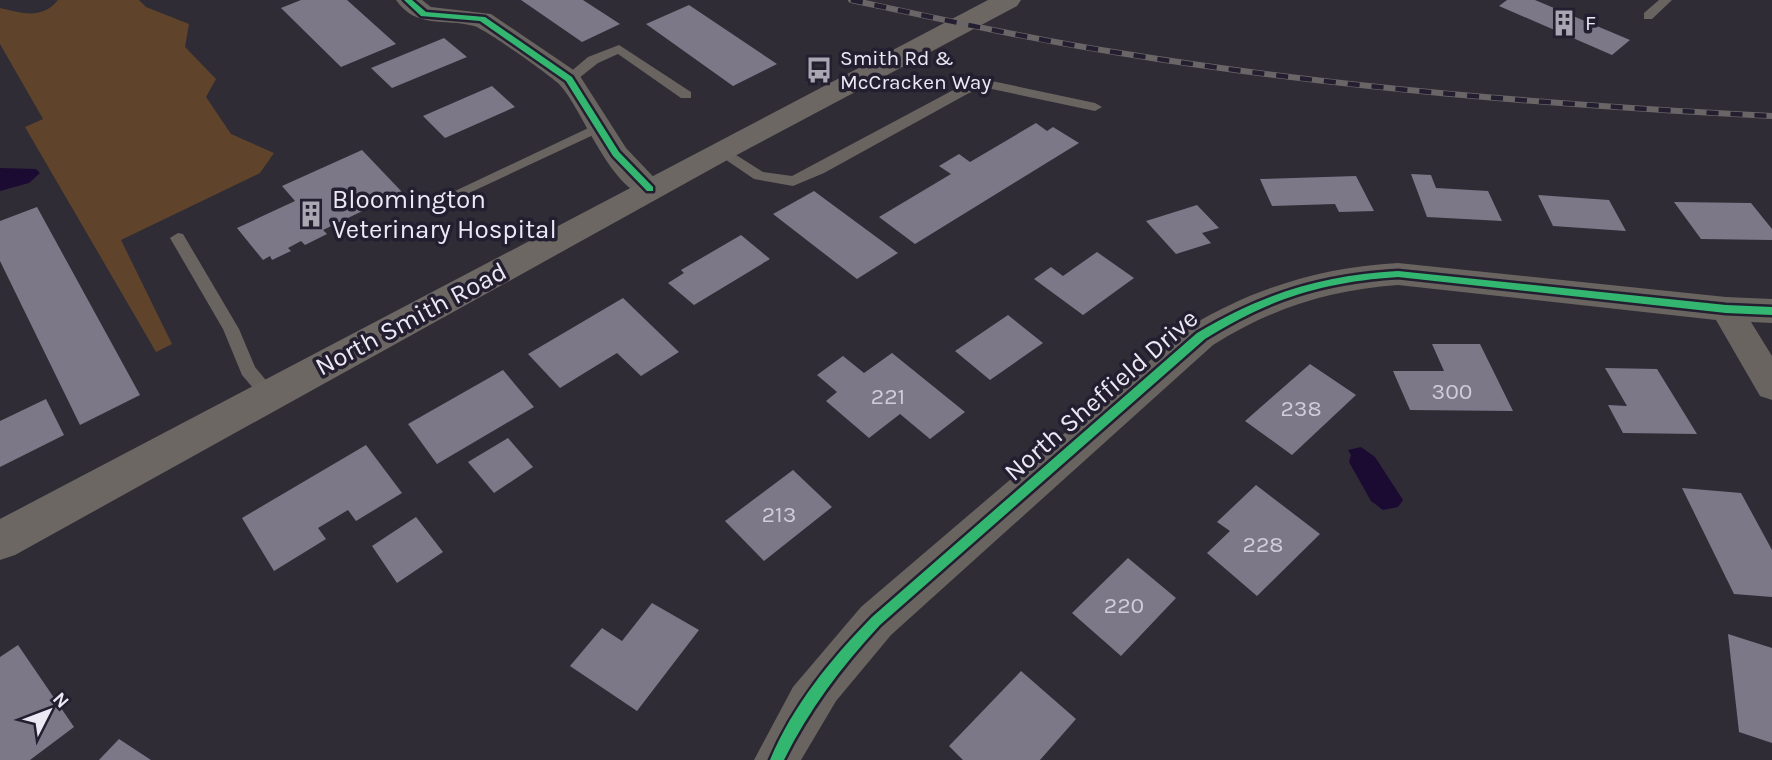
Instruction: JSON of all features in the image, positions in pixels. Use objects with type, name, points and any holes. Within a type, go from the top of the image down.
[{"type":"main road","name":"North Smith Road","points":[[0,541],[720,151],[1008,0]]},
{"type":"street","points":[[408,0],[425,14],[482,19],[569,79],[616,154],[650,189]]},
{"type":"street","name":"North Sheffield Drive","points":[[776,760],[804,707],[833,666],[876,621],[1201,336],[1234,314],[1265,300],[1353,275],[1398,274],[1726,309],[1772,311]]},
{"type":"street","points":[[1726,309],[1772,386]]},
{"type":"lane","points":[[1648,16],[1666,0]]},
{"type":"lane","points":[[569,79],[593,60],[619,49],[686,94]]},
{"type":"lane","points":[[720,151],[759,176],[793,181],[819,170],[964,90],[987,84],[1095,107]]},
{"type":"lane","points":[[462,191],[599,127]]},
{"type":"lane","points":[[178,238],[231,329],[248,370],[270,396]]},
{"type":"shaded area","points":[[58,0],[139,0],[146,7],[189,24],[185,47],[216,79],[206,97],[231,134],[274,153],[260,173],[121,240],[172,344],[156,352],[25,127],[43,119],[0,44],[0,8],[38,13]]},
{"type":"shaded area","points":[[0,168],[36,169],[40,173],[29,183],[0,191]]},
{"type":"shaded area","points":[[1361,447],[1375,457],[1403,500],[1398,507],[1383,510],[1371,501],[1349,462],[1351,455],[1348,450]]},
{"type":"building","points":[[301,0],[347,0],[396,44],[341,67],[281,8]]},
{"type":"building","points":[[521,0],[583,0],[620,24],[582,42]]},
{"type":"building","name":"F","points":[[1507,0],[1535,0],[1630,40],[1612,55],[1499,6]]},
{"type":"building","points":[[689,5],[777,64],[733,86],[646,24]]},
{"type":"building","points":[[444,38],[467,57],[392,88],[371,68]]},
{"type":"building","points":[[492,86],[515,107],[445,138],[423,116]]},
{"type":"building","points":[[1036,123],[1047,131],[1053,127],[1079,143],[915,244],[879,217],[951,174],[939,166],[959,154],[970,162]]},
{"type":"building","name":"Bloomington Veterinary Hospital","points":[[362,150],[402,192],[323,230],[327,234],[305,245],[301,241],[288,248],[291,251],[272,260],[270,256],[263,260],[237,228],[295,201],[282,186]]},
{"type":"building","points":[[1411,174],[1431,175],[1436,188],[1488,191],[1502,221],[1427,217]]},
{"type":"building","points":[[1356,176],[1374,211],[1339,212],[1335,204],[1272,206],[1260,179]]},
{"type":"building","points":[[814,191],[898,253],[857,279],[773,214]]},
{"type":"building","points":[[1538,195],[1609,200],[1626,231],[1553,226]]},
{"type":"building","points":[[1674,202],[1751,203],[1772,229],[1772,240],[1701,239]]},
{"type":"building","points":[[1197,205],[1219,228],[1202,233],[1211,243],[1176,254],[1146,221]]},
{"type":"building","points":[[37,207],[140,395],[80,425],[0,261],[0,221]]},
{"type":"building","points":[[741,235],[770,259],[694,305],[668,283],[684,273],[681,270]]},
{"type":"building","points":[[1097,252],[1134,278],[1083,315],[1034,279],[1051,267],[1063,276]]},
{"type":"building","points":[[623,298],[679,352],[641,376],[617,353],[560,388],[528,354]]},
{"type":"building","points":[[1008,315],[1043,343],[990,380],[955,351]]},
{"type":"building","points":[[1432,344],[1480,344],[1513,411],[1410,410],[1393,371],[1444,371]]},
{"type":"building","points":[[892,353],[965,412],[930,439],[900,414],[869,438],[826,401],[837,392],[817,375],[843,356],[864,373]]},
{"type":"building","points":[[1310,364],[1356,395],[1292,455],[1245,421]]},
{"type":"building","points":[[1605,368],[1657,369],[1697,434],[1623,433],[1608,405],[1627,406]]},
{"type":"building","points":[[503,370],[534,407],[437,464],[408,424]]},
{"type":"building","points":[[46,399],[64,435],[0,467],[0,421]]},
{"type":"building","points":[[508,438],[533,467],[494,493],[468,462]]},
{"type":"building","points":[[366,445],[402,493],[356,521],[348,510],[318,528],[326,539],[274,571],[242,518]]},
{"type":"building","points":[[793,470],[832,507],[764,561],[725,521]]},
{"type":"building","points":[[1256,485],[1320,534],[1257,596],[1207,553],[1230,531],[1217,522]]},
{"type":"building","points":[[1682,488],[1741,493],[1772,550],[1772,597],[1734,594]]},
{"type":"building","points":[[416,517],[443,552],[397,583],[372,546]]},
{"type":"building","points":[[1128,558],[1176,598],[1121,656],[1072,613]]},
{"type":"building","points":[[652,603],[699,630],[637,711],[570,666],[602,628],[622,641]]},
{"type":"building","points":[[1728,634],[1772,648],[1772,743],[1739,732]]},
{"type":"building","points":[[18,645],[74,727],[30,760],[0,760],[0,657]]},
{"type":"building","points":[[1021,671],[1076,719],[1040,760],[963,760],[949,746]]},
{"type":"building","points":[[119,739],[151,760],[99,760]]},
{"type":"railway","points":[[851,0],[1086,47],[1282,76],[1527,100],[1772,116]]},
{"type":"cycle path","points":[[408,0],[424,14],[482,19],[569,79],[616,154],[650,189]]},
{"type":"cycle path","points":[[777,760],[820,686],[876,621],[1201,336],[1271,299],[1345,279],[1398,274],[1726,309],[1772,311]]},
{"type":"place","name":"F","points":[[1564,23]]},
{"type":"place","name":"Smith Rd & McCracken Way","points":[[819,70]]},
{"type":"place","name":"Bloomington Veterinary Hospital","points":[[311,214]]}]
